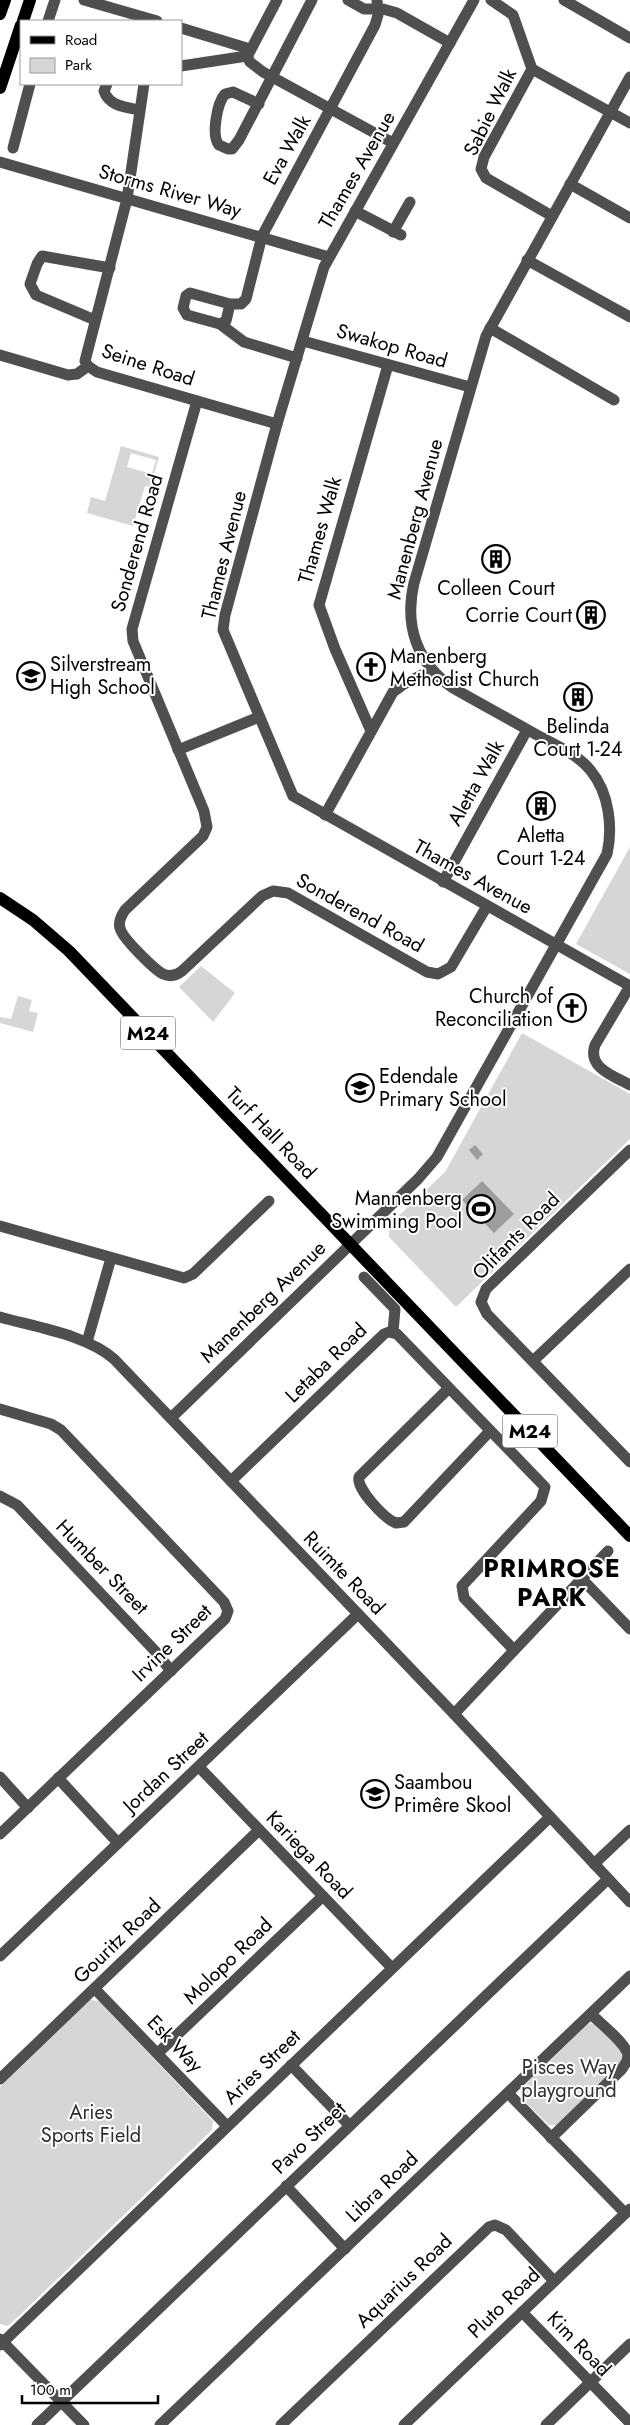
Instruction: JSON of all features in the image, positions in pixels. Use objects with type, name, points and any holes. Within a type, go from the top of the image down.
[{"type":"main road","points":[[0,14],[5,0]]},
{"type":"main road","points":[[23,20],[30,0]]},
{"type":"main road","points":[[0,88],[20,29]]},
{"type":"main road","name":"Turf Hall Road","points":[[0,898],[33,920],[69,951],[630,1536]]},
{"type":"street","points":[[48,20],[55,0]]},
{"type":"street","points":[[84,0],[154,20]]},
{"type":"street","points":[[249,53],[277,0]]},
{"type":"street","points":[[259,104],[233,92],[225,94],[220,102],[215,138],[219,146],[228,149],[236,145],[259,104],[312,0]]},
{"type":"street","points":[[348,0],[364,9],[378,5],[383,9],[397,13],[450,43]]},
{"type":"street","name":"Thames Avenue","points":[[474,0],[329,257],[277,424],[223,623],[224,636],[289,792],[298,800],[630,986]]},
{"type":"street","name":"Sabie Walk","points":[[491,0],[513,15],[532,69],[484,157],[481,169],[486,178],[552,216]]},
{"type":"street","points":[[564,0],[630,38]]},
{"type":"street","name":"Eva Walk","points":[[230,304],[241,304],[246,299],[262,236],[319,133],[329,108],[375,25],[378,5]]},
{"type":"street","points":[[182,28],[249,53],[256,67],[393,143]]},
{"type":"street","points":[[182,66],[249,53]]},
{"type":"street","points":[[532,69],[630,123]]},
{"type":"street","name":"Manenberg Avenue","points":[[171,1418],[418,1179],[443,1148],[604,862],[610,840],[610,821],[602,791],[587,766],[569,753],[453,688],[432,670],[414,640],[410,618],[411,595],[470,387],[490,328],[630,77]]},
{"type":"street","points":[[12,148],[30,85]]},
{"type":"street","points":[[107,85],[104,91],[108,100],[140,110]]},
{"type":"street","name":"Seine Road","points":[[144,85],[127,199],[110,268],[85,355],[88,366],[97,372],[277,424]]},
{"type":"street","name":"Storms River Way","points":[[0,162],[262,236],[329,257]]},
{"type":"street","points":[[570,184],[630,218]]},
{"type":"street","points":[[355,211],[397,233],[410,202]]},
{"type":"street","points":[[95,320],[36,295],[30,284],[36,264],[42,256],[110,268]]},
{"type":"street","points":[[528,260],[630,317]]},
{"type":"street","points":[[220,324],[226,321],[230,304],[196,294],[190,293],[186,296],[183,308],[187,315],[220,324],[244,342],[297,358]]},
{"type":"street","points":[[490,328],[614,400]]},
{"type":"street","name":"Swakop Road","points":[[303,341],[470,387]]},
{"type":"street","points":[[0,355],[68,374],[77,374],[88,366]]},
{"type":"street","name":"Thames Walk","points":[[371,731],[335,649],[319,605],[388,365]]},
{"type":"street","name":"Sonderend Road","points":[[197,400],[132,629],[133,641],[207,820],[206,832],[125,910],[119,922],[119,928],[152,966],[164,974],[174,975],[182,971],[262,896],[273,891],[288,893],[427,972],[438,974],[451,967],[487,906]]},
{"type":"street","points":[[325,815],[394,692],[404,684],[432,670]]},
{"type":"street","points":[[178,750],[259,717]]},
{"type":"street","name":"Aletta Walk","points":[[443,882],[528,730]]},
{"type":"street","points":[[630,986],[595,1044],[592,1053],[598,1066],[630,1085]]},
{"type":"street","name":"Olifants Road","points":[[630,1150],[486,1290],[480,1302],[487,1314],[630,1462]]},
{"type":"street","points":[[0,1226],[179,1277],[189,1277],[270,1201]]},
{"type":"street","points":[[87,1342],[111,1258]]},
{"type":"street","points":[[533,1361],[630,1268]]},
{"type":"street","points":[[364,1277],[395,1310],[393,1332]]},
{"type":"street","name":"Ruimte Road","points":[[0,1317],[87,1342],[108,1354],[454,1714],[630,1902]]},
{"type":"street","name":"Letaba Road","points":[[231,1481],[384,1334],[393,1332],[545,1487],[541,1501],[462,1586],[464,1598],[514,1650]]},
{"type":"street","points":[[449,1388],[358,1477],[360,1488],[387,1518],[396,1523],[404,1522],[490,1431]]},
{"type":"street","name":"Irvine Street","points":[[0,1409],[52,1424],[61,1430],[228,1606],[228,1614],[225,1619],[0,1834]]},
{"type":"street","name":"Humber Street","points":[[0,1496],[17,1505],[171,1670]]},
{"type":"street","points":[[454,1714],[608,1551]]},
{"type":"street","points":[[582,1579],[630,1629]]},
{"type":"street","name":"Jordan Street","points":[[0,1956],[358,1614]]},
{"type":"street","name":"Kariega Road","points":[[199,1767],[392,1968]]},
{"type":"street","points":[[0,1777],[28,1808]]},
{"type":"street","points":[[58,1778],[118,1843]]},
{"type":"street","name":"Aries Street","points":[[1,2342],[550,1817]]},
{"type":"street","name":"Gouritz Road","points":[[0,2079],[259,1830]]},
{"type":"street","points":[[594,1864],[630,1830]]},
{"type":"street","name":"Pavo Street","points":[[37,2425],[349,2124],[608,1879]]},
{"type":"street","name":"Molopo Road","points":[[158,2053],[323,1896]]},
{"type":"street","name":"Libra Road","points":[[160,2425],[630,1976]]},
{"type":"street","name":"Esk Way","points":[[95,1989],[227,2126]]},
{"type":"street","points":[[552,2138],[622,2070],[627,2060],[628,2054],[624,2047],[591,2014]]},
{"type":"street","points":[[291,2065],[349,2124]]},
{"type":"street","points":[[508,2093],[628,2211]]},
{"type":"street","points":[[286,2186],[345,2249]]},
{"type":"street","name":"Pluto Road","points":[[404,2425],[628,2211]]},
{"type":"street","name":"Aquarius Road","points":[[281,2425],[489,2227],[495,2225],[506,2230],[554,2281]]},
{"type":"street","name":"Kim Road","points":[[522,2312],[630,2424]]},
{"type":"street","points":[[1,2342],[84,2425]]},
{"type":"street","points":[[546,2425],[630,2344]]},
{"type":"green space","points":[[121,446],[159,457],[150,487],[145,486],[133,526],[87,513],[91,497],[105,501]],"holes":[[[131,453],[156,460],[152,474],[127,467]]]},
{"type":"green space","points":[[630,847],[630,974],[576,944]]},
{"type":"green space","points":[[201,966],[235,993],[213,1022],[179,987]]},
{"type":"green space","points":[[18,996],[32,1000],[29,1011],[38,1013],[33,1032],[0,1023],[0,1017],[11,1019]]},
{"type":"green space","points":[[522,1033],[630,1094],[630,1139],[456,1307],[389,1237],[389,1225],[445,1172]]},
{"type":"green space","name":"Aries Sports Field","points":[[90,2000],[99,2001],[213,2121],[212,2130],[8,2326],[0,2324],[0,2087]]},
{"type":"green space","name":"Pisces Way playground","points":[[589,2023],[598,2025],[621,2051],[623,2054],[619,2067],[557,2125],[549,2125],[522,2099],[520,2090]]},
{"type":"shaded area","points":[[475,1145],[483,1154],[477,1160],[469,1150]]},
{"type":"shaded area","points":[[482,1181],[514,1214],[494,1233],[462,1200]]},
{"type":"place","name":"Colleen Court","points":[[496,559]]},
{"type":"place","name":"Corrie Court","points":[[591,615]]},
{"type":"place","name":"Manenberg Methodist Church","points":[[371,667]]},
{"type":"place","name":"Silverstream High School","points":[[31,676]]},
{"type":"place","name":"Belinda Court 1-24","points":[[578,697]]},
{"type":"place","name":"Aletta Court 1-24","points":[[541,806]]},
{"type":"place","name":"Church of Reconciliation","points":[[572,1008]]},
{"type":"place","name":"Edendale Primary School","points":[[360,1088]]},
{"type":"place","name":"Mannenberg Swimming Pool","points":[[481,1209]]},
{"type":"place","name":"Saambou Primêre Skool","points":[[375,1794]]},
{"type":"district","name":"PRIMROSE PARK","points":[[552,1582]]}]
